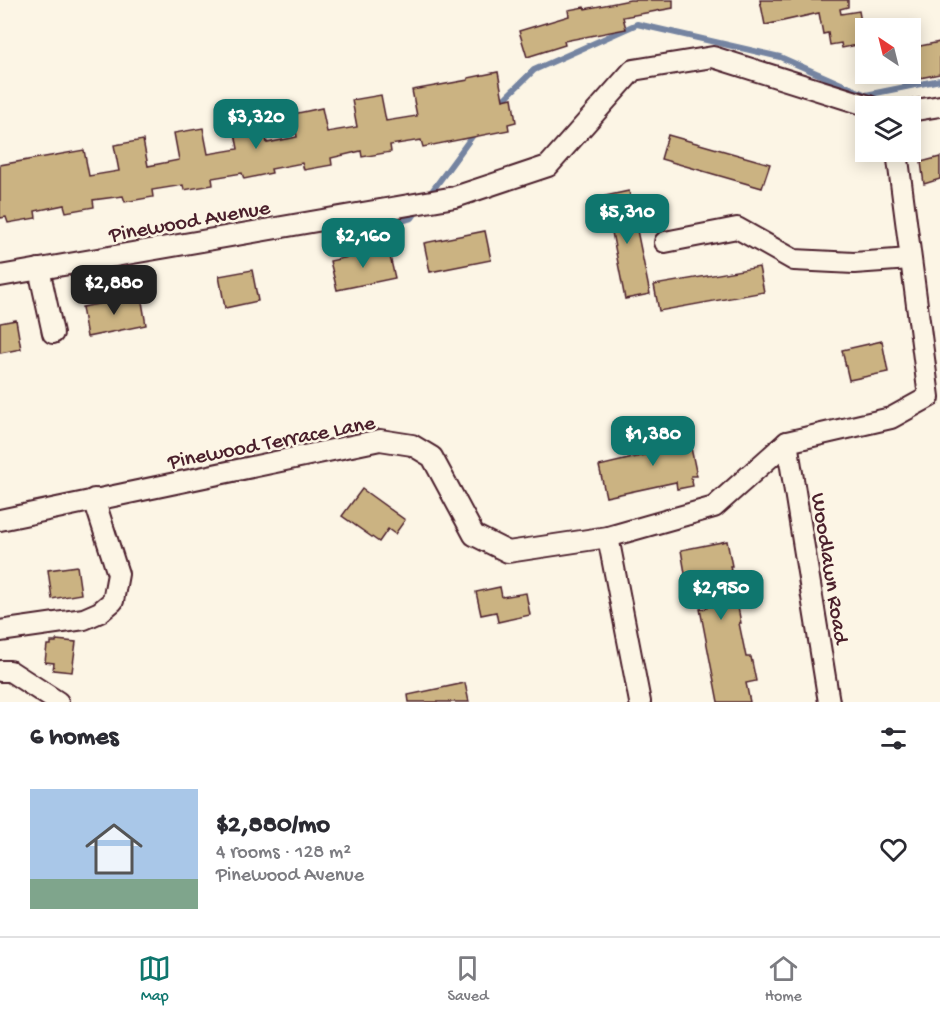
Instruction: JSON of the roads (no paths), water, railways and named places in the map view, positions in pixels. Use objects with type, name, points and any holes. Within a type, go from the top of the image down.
[{"type":"street","name":"Pinewood Avenue","points":[[0,276],[455,197],[548,166],[633,70],[713,57],[855,102]]},
{"type":"street","points":[[921,109],[940,106]]},
{"type":"street","points":[[787,442],[891,418],[929,397],[898,162]]},
{"type":"street","points":[[665,242],[737,228],[794,260],[854,263],[910,259]]},
{"type":"street","points":[[39,269],[53,333]]},
{"type":"street","name":"Pinewood Terrace Lane","points":[[0,520],[380,440],[412,444],[432,458],[474,534],[508,552],[608,537],[714,507],[787,442]]},
{"type":"street","name":"Woodlawn Road","points":[[787,442],[829,702]]},
{"type":"street","points":[[0,631],[84,619],[100,612],[113,601],[118,574],[94,499]]},
{"type":"street","points":[[608,537],[640,702]]},
{"type":"street","points":[[0,671],[10,671],[58,702]]},
{"type":"waterway","points":[[498,105],[534,70],[637,24],[780,57],[866,95],[940,80]]},
{"type":"waterway","points":[[427,198],[476,131]]},
{"type":"waterway","points":[[361,234],[412,218],[419,208]]}]
